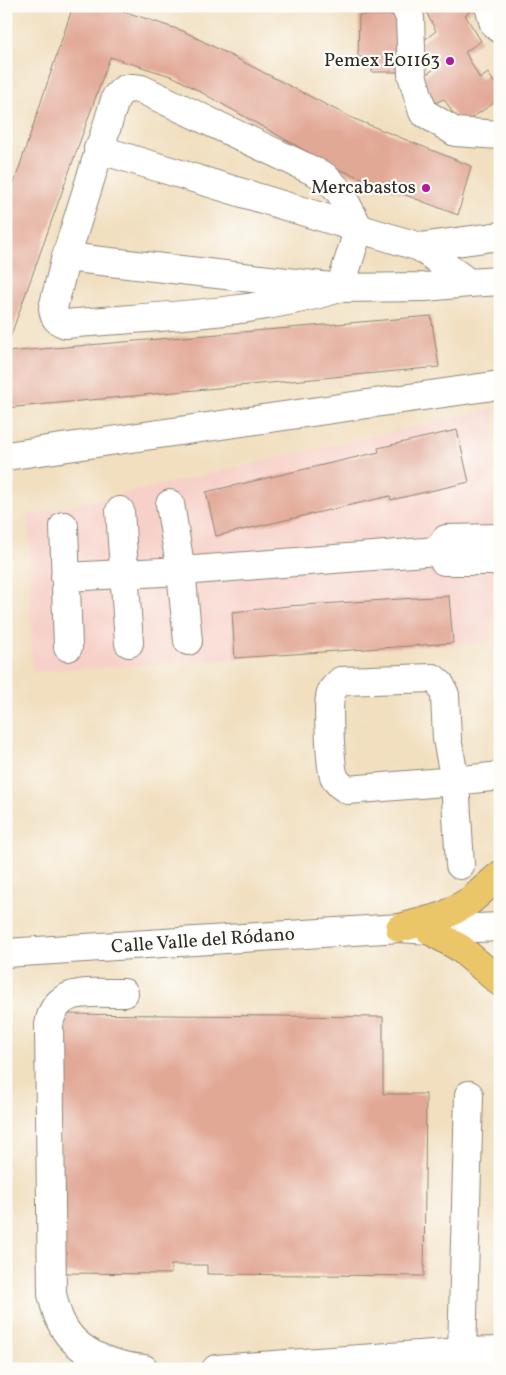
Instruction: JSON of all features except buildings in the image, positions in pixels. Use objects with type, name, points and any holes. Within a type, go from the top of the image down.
[{"type":"main road","points":[[400,928],[444,916],[470,901],[500,875]]},
{"type":"main road","points":[[429,930],[460,948],[500,982]]},
{"type":"street","points":[[405,6],[410,18],[412,74],[423,112],[455,132],[500,134]]},
{"type":"street","points":[[489,6],[494,24],[500,29]]},
{"type":"street","points":[[141,89],[324,176],[340,192],[359,228],[340,288],[300,300],[265,306],[66,324],[59,322],[54,315],[53,308],[98,149],[116,97],[123,90],[141,89]]},
{"type":"street","points":[[98,149],[420,247],[469,283]]},
{"type":"street","points":[[420,247],[500,236]]},
{"type":"street","points":[[66,257],[340,288],[426,287],[500,281]]},
{"type":"street","points":[[6,456],[500,385]]},
{"type":"street","points":[[170,504],[181,571],[188,641]]},
{"type":"street","points":[[120,511],[129,643]]},
{"type":"street","points":[[64,526],[68,646]]},
{"type":"street","points":[[65,577],[181,571],[437,551],[446,539],[500,538]]},
{"type":"street","points":[[437,551],[444,561],[500,561]]},
{"type":"street","points":[[460,865],[455,781],[447,740],[445,695],[440,684],[433,678],[342,681],[333,688],[330,697],[333,775],[338,784],[348,790],[455,781],[500,776]]},
{"type":"street","name":"Calle Valle del Ródano","points":[[6,953],[400,928],[429,930],[500,927]]},
{"type":"street","points":[[124,993],[72,994],[58,1001],[51,1011],[49,1025],[52,1294],[60,1321],[75,1342],[100,1359],[144,1369]]},
{"type":"street","points":[[462,1352],[469,1095]]},
{"type":"street","points":[[216,1369],[500,1351]]},
{"type":"shaded area","points":[[495,408],[492,642],[32,672],[29,515]]},
{"type":"place","name":"Pemex E01163","points":[[450,61]]},
{"type":"place","name":"Mercabastos","points":[[426,188]]}]
